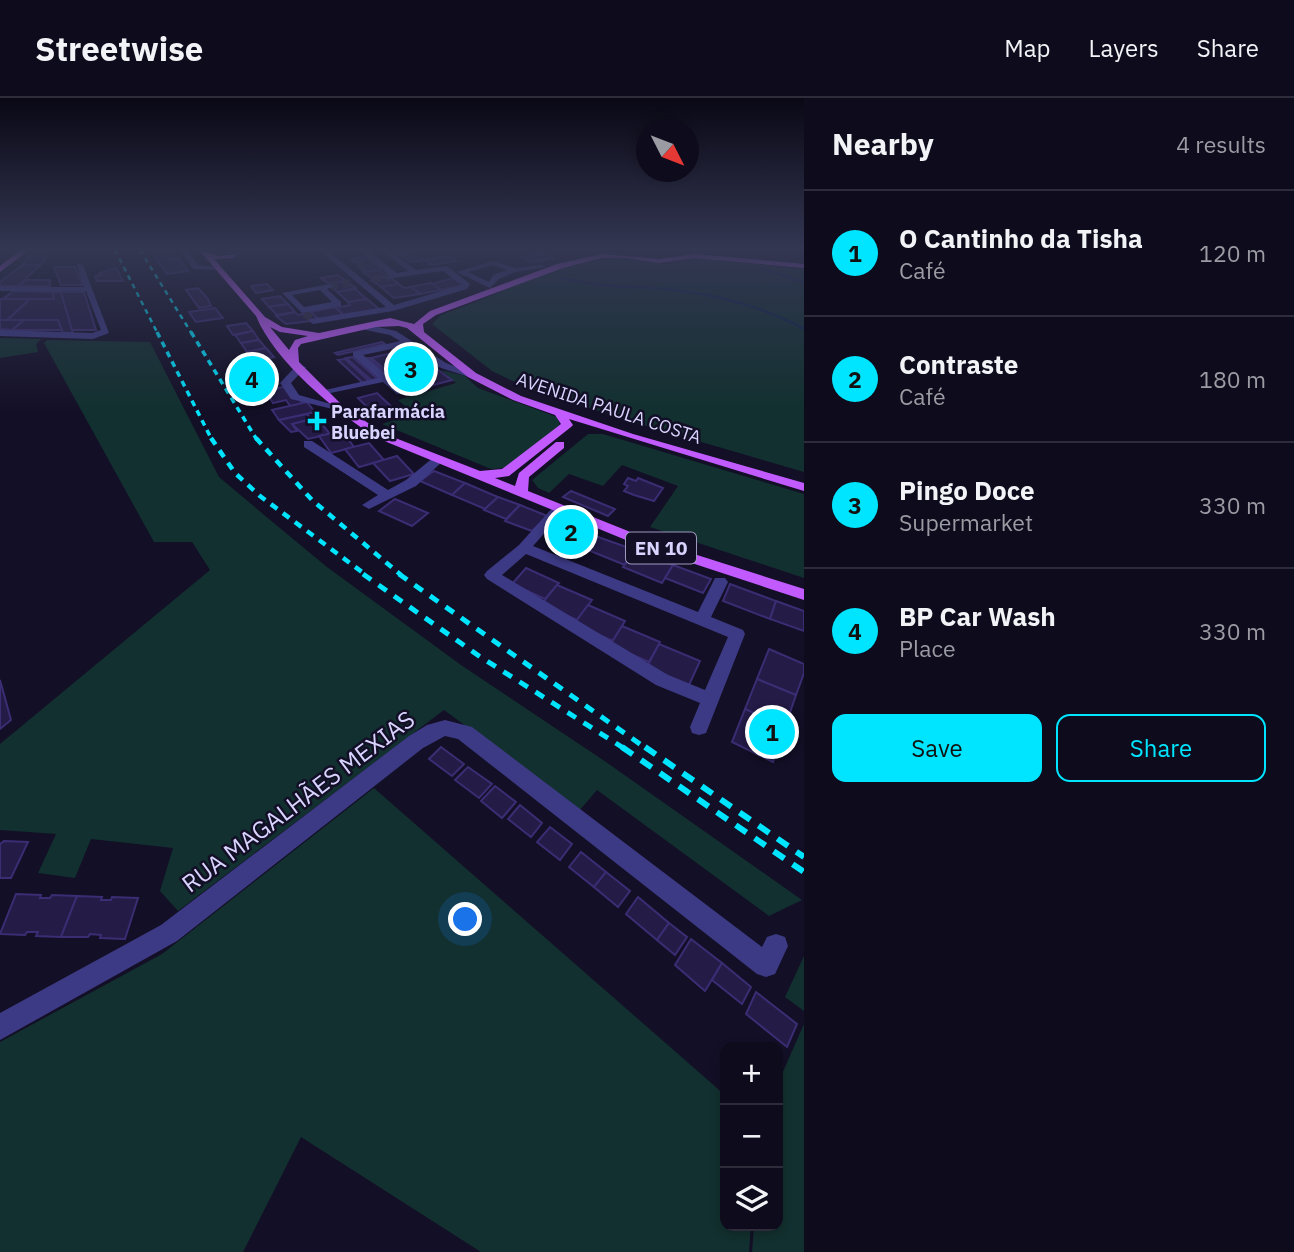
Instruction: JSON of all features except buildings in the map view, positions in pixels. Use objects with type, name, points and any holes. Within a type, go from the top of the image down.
[{"type":"main road","points":[[249,304],[280,348],[298,364]]},
{"type":"main road","points":[[298,364],[293,348],[298,342],[327,333],[379,324],[438,304]]},
{"type":"main road","points":[[419,332],[417,325],[421,320],[464,304]]},
{"type":"main road","points":[[262,319],[280,329],[293,332],[327,333]]},
{"type":"main road","points":[[379,324],[403,324],[419,332]]},
{"type":"main road","name":"AVENIDA PAULA COSTA","points":[[419,332],[471,375],[517,398],[604,428],[804,487]]},
{"type":"main road","name":"EN 10","points":[[298,364],[341,410],[381,436],[648,544],[804,595]]},
{"type":"main road","points":[[478,475],[505,473],[567,425],[559,412]]},
{"type":"main road","points":[[522,494],[523,476],[576,431],[604,428]]},
{"type":"street","points":[[0,333],[93,336],[106,331],[95,304]]},
{"type":"street","points":[[296,304],[303,311],[338,304]]},
{"type":"street","points":[[388,304],[393,308]]},
{"type":"street","points":[[314,321],[407,304]]},
{"type":"street","points":[[364,327],[389,331],[442,365],[471,375]]},
{"type":"street","points":[[401,392],[356,354],[410,342]]},
{"type":"street","points":[[298,364],[285,383],[295,397],[341,410]]},
{"type":"street","points":[[325,393],[385,379]]},
{"type":"street","points":[[309,444],[387,495]]},
{"type":"street","points":[[369,505],[411,483],[438,460]]},
{"type":"street","points":[[559,509],[524,548],[492,575],[662,680],[710,700]]},
{"type":"street","points":[[524,548],[737,634],[699,727]]},
{"type":"street","points":[[702,619],[720,582]]},
{"type":"street","name":"RUA MAGALHÃES MEXIAS","points":[[0,1027],[169,933],[416,742],[441,727],[450,727],[465,733],[766,965],[776,946]]},
{"type":"green space","points":[[471,304],[804,304],[804,472],[529,389],[492,371],[432,324],[441,315]]},
{"type":"green space","points":[[0,338],[41,339],[36,344],[38,352],[0,358]]},
{"type":"green space","points":[[47,340],[150,342],[219,477],[327,567],[461,665],[606,762],[802,900],[769,916],[597,790],[580,810],[444,710],[178,911],[160,891],[173,848],[91,839],[75,878],[38,873],[56,834],[0,830],[0,744],[210,570],[192,542],[154,542],[44,343]]},
{"type":"green space","points":[[441,370],[465,376],[478,388],[557,417],[560,425],[506,468],[491,469],[382,424],[414,414],[398,400],[456,383]]},
{"type":"green space","points":[[588,434],[603,434],[804,494],[804,578],[650,527],[678,486],[622,465],[603,486],[569,474],[549,493],[538,488],[532,480]]},
{"type":"green space","points":[[374,788],[720,1091],[720,1231],[751,1231],[749,1252],[481,1252],[301,1137],[243,1252],[0,1252],[0,1042],[162,954]]},
{"type":"green space","points":[[804,956],[804,1011],[785,997]]},
{"type":"green space","points":[[804,1024],[804,1252],[752,1252],[754,1231],[783,1231],[783,1072]]},
{"type":"waterway","points":[[743,304],[804,329]]},
{"type":"tunnel","points":[[305,313],[313,321]]},
{"type":"railway","points":[[143,304],[158,334]]},
{"type":"railway","points":[[173,304],[192,334]]},
{"type":"railway","points":[[157,332],[212,440]]},
{"type":"railway","points":[[191,332],[257,440]]},
{"type":"railway","points":[[211,438],[235,473],[260,496],[366,575]]},
{"type":"railway","points":[[256,438],[312,500],[401,575]]},
{"type":"railway","points":[[363,574],[479,656],[624,748]]},
{"type":"railway","points":[[399,574],[647,749]]},
{"type":"railway","points":[[645,747],[804,857]]},
{"type":"railway","points":[[624,748],[804,872]]},
{"type":"place","name":"Pingo Doce","points":[[411,369]]},
{"type":"place","name":"BP Car Wash","points":[[252,379]]},
{"type":"place","name":"Parafarmácia Bluebei","points":[[317,421]]},
{"type":"place","name":"Contraste","points":[[571,532]]},
{"type":"place","name":"O Cantinho da Tisha","points":[[772,732]]}]
